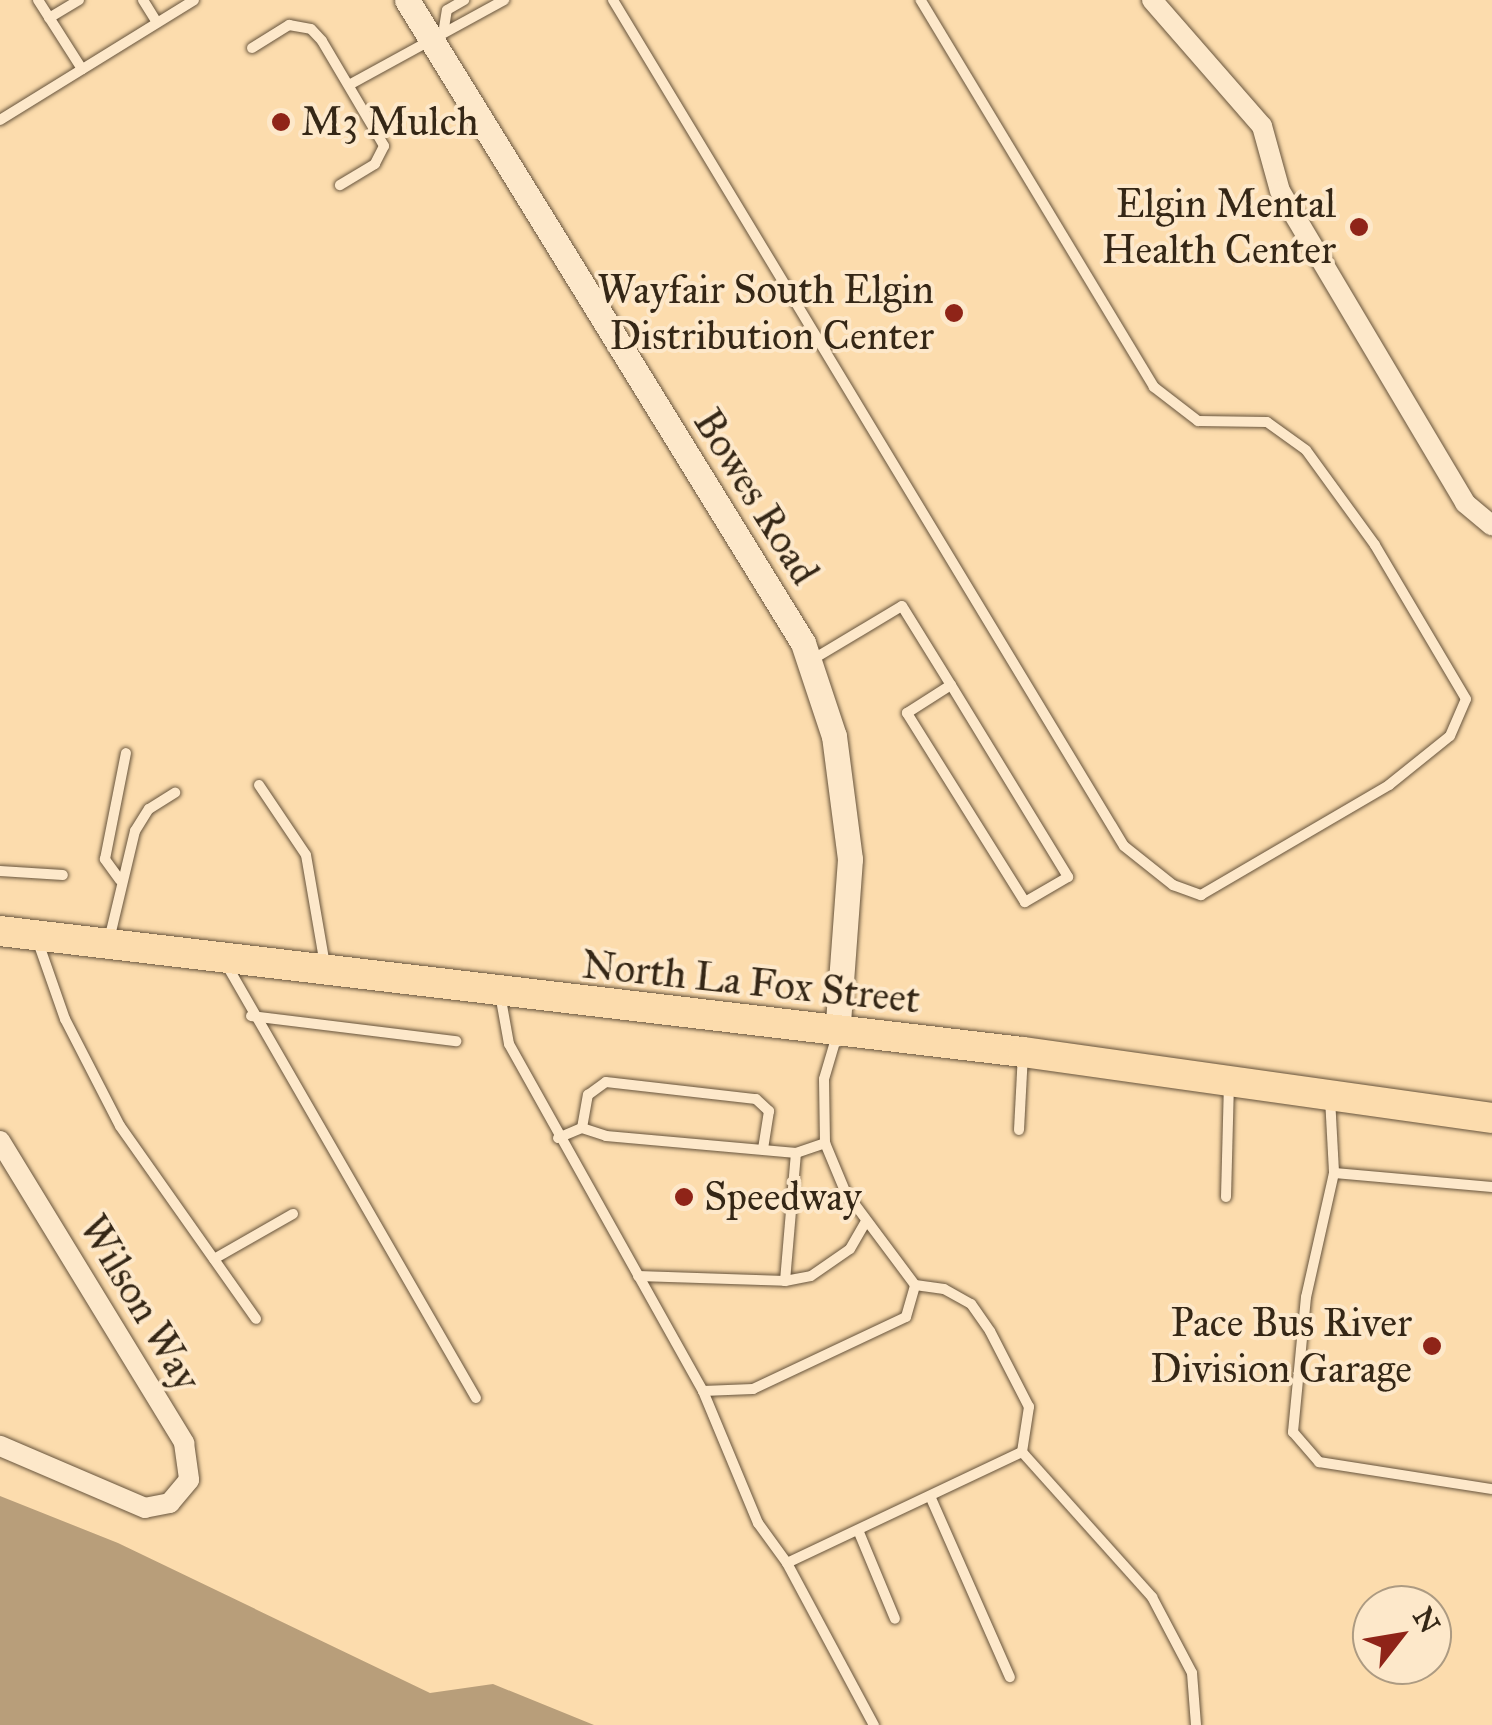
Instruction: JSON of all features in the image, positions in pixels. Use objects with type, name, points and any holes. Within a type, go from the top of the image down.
[{"type":"main road","name":"North La Fox Street","points":[[0,931],[837,1034],[1023,1052],[1229,1086],[1492,1118]]},
{"type":"street","name":"Bowes Road","points":[[407,0],[436,32],[809,661],[834,736],[850,859],[837,1034]]},
{"type":"street","points":[[1152,0],[1262,126],[1280,190],[1465,503],[1492,526]]},
{"type":"street","name":"Wilson Way","points":[[0,1142],[184,1443],[189,1480],[170,1503],[146,1508],[0,1446]]},
{"type":"lane","points":[[38,0],[82,69]]},
{"type":"lane","points":[[49,18],[78,0]]},
{"type":"lane","points":[[143,0],[157,22]]},
{"type":"lane","points":[[0,120],[194,0]]},
{"type":"lane","points":[[436,32],[447,10],[464,0]]},
{"type":"lane","points":[[348,85],[436,32],[457,30],[504,0]]},
{"type":"lane","points":[[613,0],[1124,846],[1172,885],[1201,896],[1389,784],[1450,736],[1466,699],[1375,545],[1306,450],[1266,422],[1198,421],[1154,387],[921,0]]},
{"type":"lane","points":[[252,48],[301,24],[322,41],[384,146],[374,164],[340,185]]},
{"type":"lane","points":[[809,661],[902,606],[951,685],[1068,877],[1025,902],[907,713],[951,685]]},
{"type":"lane","points":[[120,880],[105,858],[126,753]]},
{"type":"lane","points":[[260,785],[306,855],[326,971]]},
{"type":"lane","points":[[108,946],[120,880],[142,820],[175,793]]},
{"type":"lane","points":[[0,872],[63,875]]},
{"type":"lane","points":[[36,936],[66,1019],[120,1126],[256,1319]]},
{"type":"lane","points":[[224,961],[251,1016],[476,1398]]},
{"type":"lane","points":[[500,994],[509,1044],[558,1138],[703,1391],[758,1523],[787,1563],[874,1725]]},
{"type":"lane","points":[[251,1016],[456,1041]]},
{"type":"lane","points":[[703,1391],[752,1389],[850,1346],[906,1316],[915,1285],[900,1258],[866,1221],[832,1168],[825,1143],[824,1079],[837,1034]]},
{"type":"lane","points":[[1020,1130],[1023,1052]]},
{"type":"lane","points":[[582,1128],[588,1096],[606,1082],[756,1099],[769,1111],[763,1150]]},
{"type":"lane","points":[[1226,1197],[1229,1086]]},
{"type":"lane","points":[[1330,1098],[1334,1174],[1306,1296],[1293,1432],[1319,1462],[1492,1489]]},
{"type":"lane","points":[[558,1138],[582,1128],[606,1136],[796,1153],[825,1143]]},
{"type":"lane","points":[[785,1281],[796,1153]]},
{"type":"lane","points":[[1334,1174],[1492,1187]]},
{"type":"lane","points":[[214,1259],[292,1214]]},
{"type":"lane","points":[[638,1276],[785,1281],[828,1266],[850,1249],[866,1221]]},
{"type":"lane","points":[[915,1285],[944,1289],[970,1304],[990,1332],[1030,1407],[1022,1452]]},
{"type":"lane","points":[[787,1563],[1022,1452]]},
{"type":"lane","points":[[1022,1452],[1152,1597],[1192,1673],[1196,1725]]},
{"type":"lane","points":[[930,1496],[1010,1678]]},
{"type":"lane","points":[[858,1530],[894,1619]]},
{"type":"shaded area","points":[[0,1496],[118,1543],[430,1693],[493,1684],[594,1725],[0,1725]]},
{"type":"place","name":"M3 Mulch","points":[[281,122]]},
{"type":"place","name":"Elgin Mental Health Center","points":[[1359,227]]},
{"type":"place","name":"Wayfair South Elgin Distribution Center","points":[[954,313]]},
{"type":"place","name":"Speedway","points":[[684,1197]]},
{"type":"place","name":"Pace Bus River Division Garage","points":[[1432,1346]]}]
